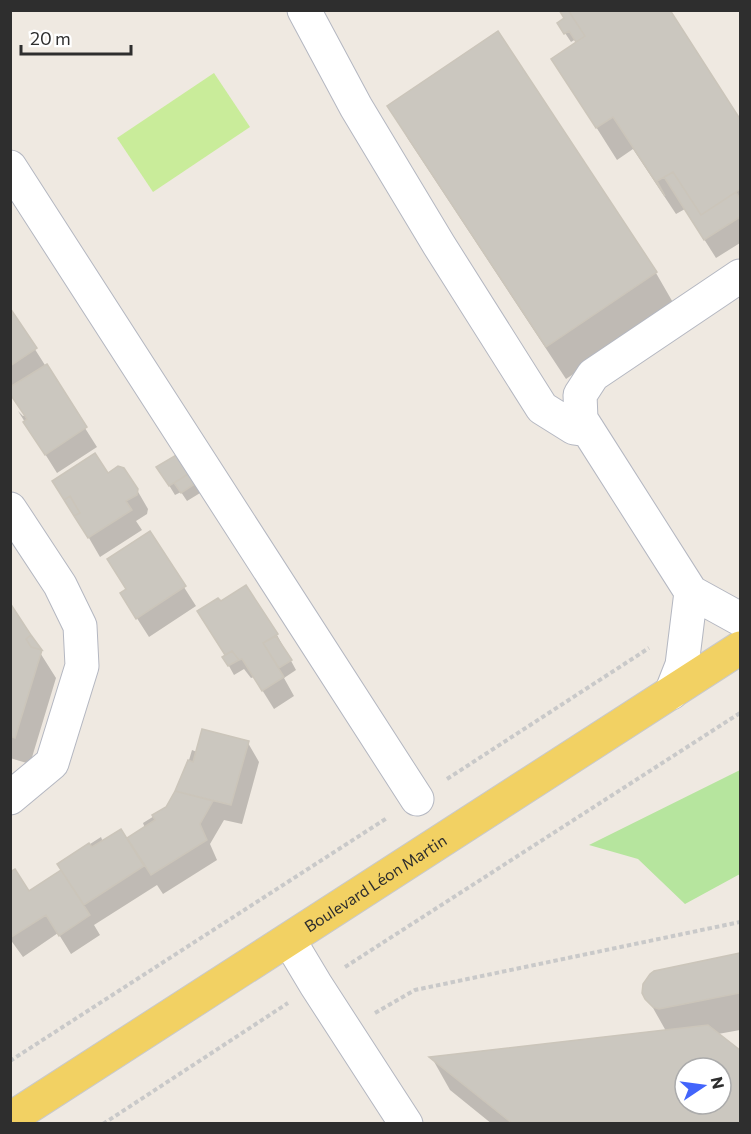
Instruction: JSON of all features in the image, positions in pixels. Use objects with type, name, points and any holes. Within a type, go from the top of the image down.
[{"type":"main road","name":"Boulevard Léon Martin","points":[[10,1119],[741,648]]},
{"type":"street","points":[[304,10],[356,107],[439,245],[542,408],[574,428],[588,430]]},
{"type":"street","points":[[10,167],[417,799]]},
{"type":"street","points":[[741,276],[592,375],[580,395],[582,419],[588,430],[691,592],[741,619]]},
{"type":"street","points":[[10,509],[60,585],[80,626],[82,666],[52,763],[10,798]]},
{"type":"street","points":[[671,693],[682,665],[691,592]]},
{"type":"street","points":[[289,940],[406,1124]]},
{"type":"path","points":[[10,1061],[687,624]]},
{"type":"path","points":[[103,1124],[741,713]]},
{"type":"path","points":[[345,1030],[415,990],[741,922]]},
{"type":"green space","points":[[214,73],[250,127],[153,192],[117,138]]},
{"type":"green space","points":[[740,770],[740,874],[685,904],[638,859],[589,845]]},
{"type":"building","points":[[559,10],[568,10],[585,36],[576,42],[569,31],[564,34],[557,23],[564,18]]},
{"type":"building","points":[[568,10],[670,10],[740,119],[740,189],[701,215],[673,172],[657,181],[665,196],[613,117],[596,128],[551,59],[585,36]]},
{"type":"building","points":[[498,31],[657,272],[546,347],[387,106]]},
{"type":"building","points":[[673,172],[701,215],[736,192],[740,199],[740,217],[704,240],[664,177]]},
{"type":"building","points":[[10,308],[37,348],[10,366]]},
{"type":"building","points":[[47,364],[87,427],[45,455],[23,422],[27,419],[10,394],[10,387]]},
{"type":"building","points":[[95,453],[108,473],[118,466],[124,468],[138,489],[137,495],[126,501],[132,510],[88,538],[74,516],[80,513],[70,496],[64,500],[52,481]]},
{"type":"building","points":[[178,454],[190,473],[169,486],[156,467]]},
{"type":"building","points":[[194,470],[201,480],[181,493],[174,483]]},
{"type":"building","points":[[70,496],[80,513],[74,516],[64,500]]},
{"type":"building","points":[[150,531],[186,586],[136,619],[120,593],[126,589],[107,559]]},
{"type":"building","points":[[246,585],[278,634],[263,643],[284,677],[262,691],[242,659],[239,660],[232,651],[225,655],[197,611],[218,598],[221,601]]},
{"type":"building","points":[[10,603],[31,635],[26,639],[31,647],[42,650],[15,738],[10,736]]},
{"type":"building","points":[[31,635],[42,650],[31,647],[26,639]]},
{"type":"building","points":[[276,636],[292,660],[279,668],[263,643]]},
{"type":"building","points":[[232,651],[239,660],[228,666],[222,657]]},
{"type":"building","points":[[202,729],[249,741],[231,805],[175,791],[188,760],[193,762]]},
{"type":"building","points":[[175,791],[213,801],[200,824],[207,840],[151,875],[127,838],[155,820],[152,815],[166,807]]},
{"type":"building","points":[[121,829],[144,866],[84,905],[57,864],[89,843],[92,847]]},
{"type":"building","points":[[15,869],[29,891],[61,870],[90,915],[59,936],[46,915],[10,938],[10,872]]},
{"type":"building","points":[[740,953],[740,993],[659,1009],[653,1007],[642,993],[643,984],[654,971]]},
{"type":"building","points":[[708,1025],[740,1050],[740,1124],[513,1124],[429,1057]]}]
